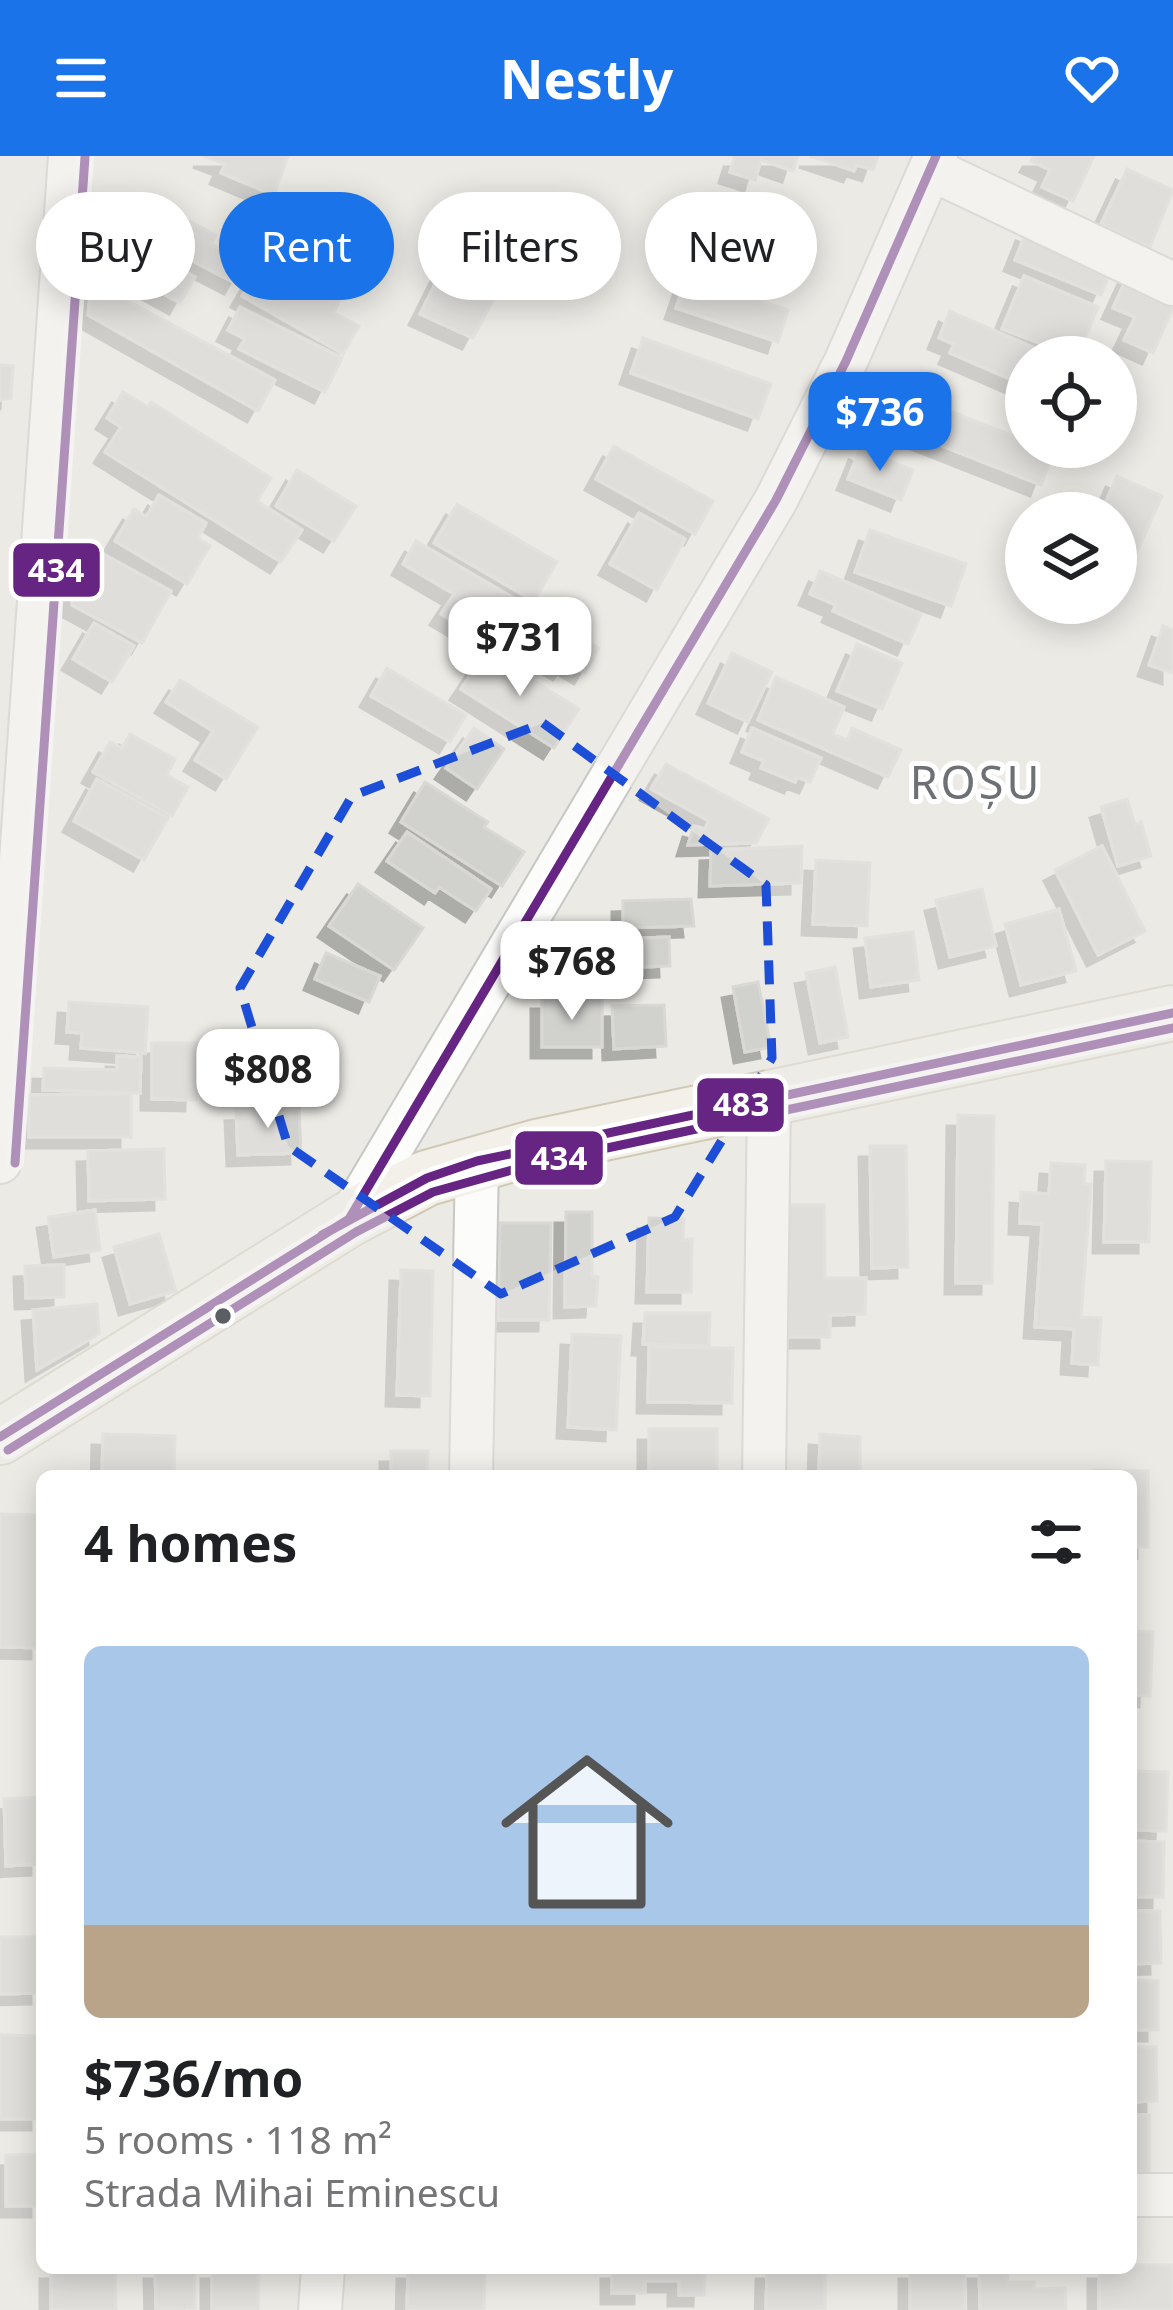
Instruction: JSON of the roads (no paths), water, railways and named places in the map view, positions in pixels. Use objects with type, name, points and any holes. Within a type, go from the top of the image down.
[{"type":"main road","points":[[0,1437],[349,1219],[427,1178],[477,1161],[1173,1013]]},
{"type":"street","points":[[0,1156],[18,615],[70,156]]},
{"type":"street","points":[[349,1219],[776,500],[846,361],[933,163],[1173,284]]},
{"type":"street","points":[[764,1470],[769,1100]]},
{"type":"street","points":[[471,1470],[477,1161]]},
{"type":"street","points":[[1137,2195],[1173,2195]]},
{"type":"street","points":[[320,2310],[323,2274]]},
{"type":"district","name":"ROȘU","points":[[976,783]]}]
